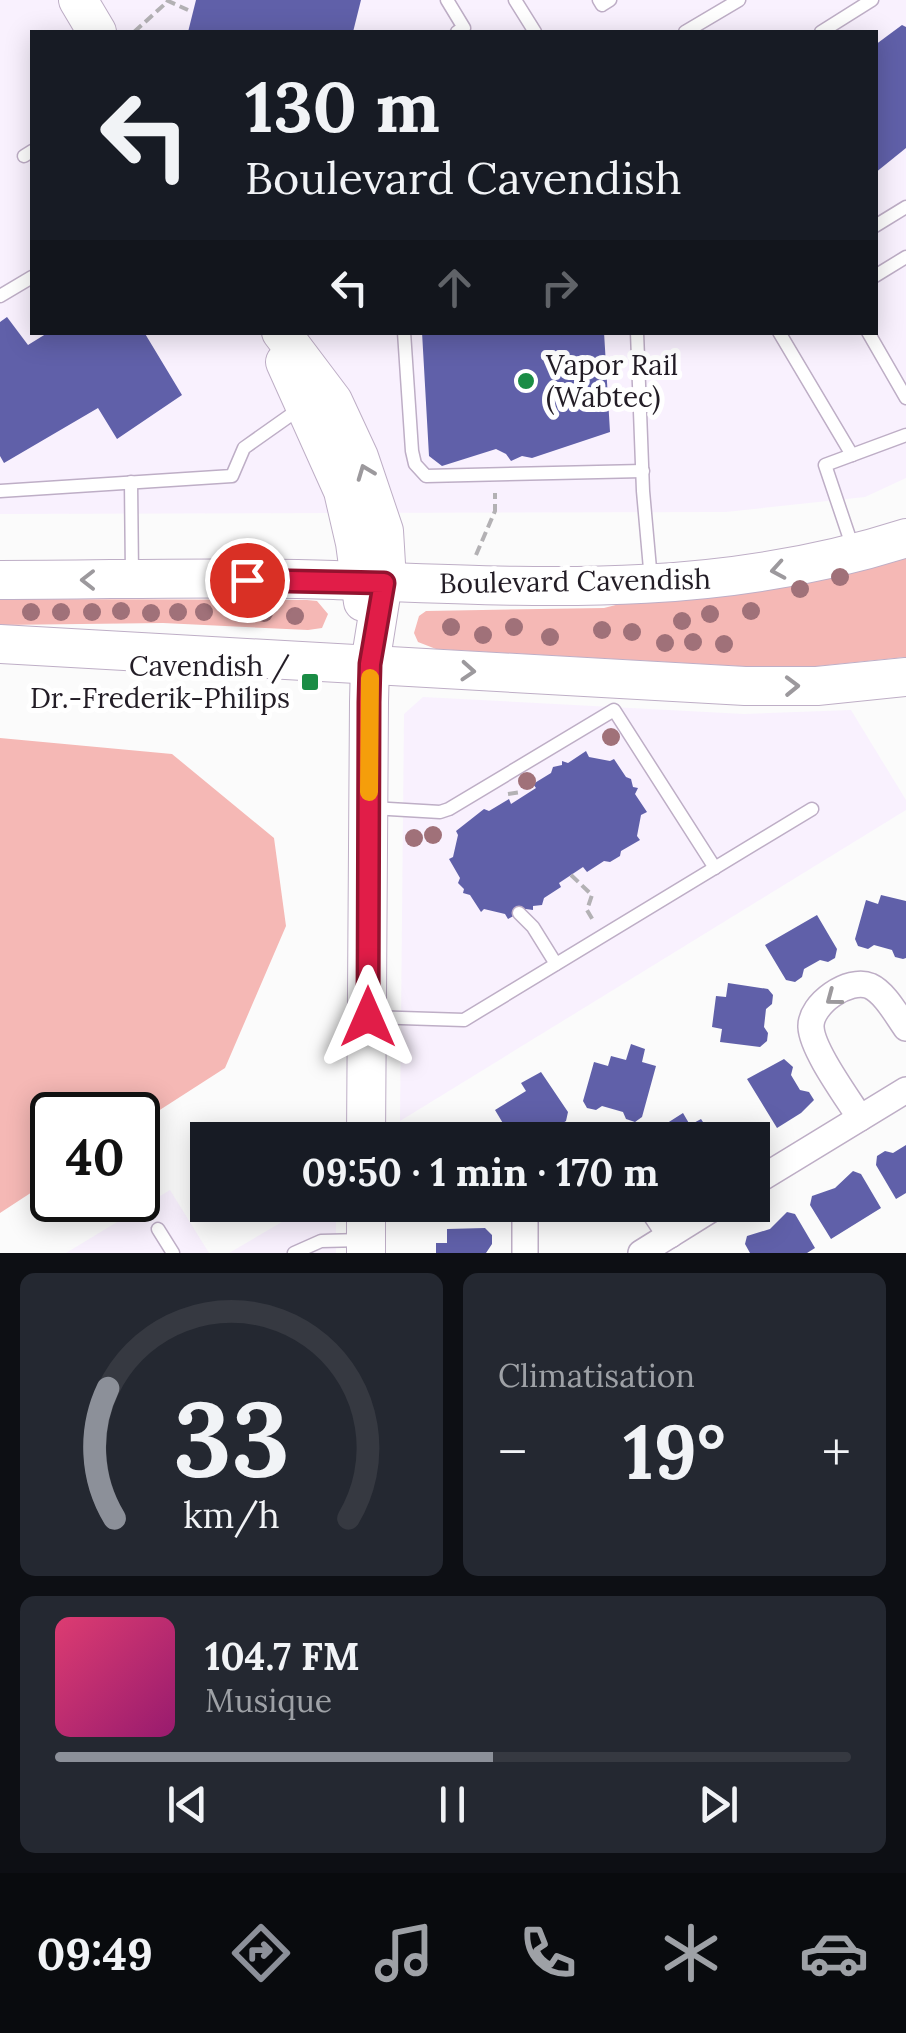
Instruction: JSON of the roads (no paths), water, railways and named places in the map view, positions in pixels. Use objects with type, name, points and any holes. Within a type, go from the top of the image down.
[{"type":"main road","points":[[78,0],[96,30]]},
{"type":"main road","points":[[273,335],[342,492],[372,582]]},
{"type":"main road","points":[[283,335],[324,386],[359,457],[386,542],[372,582],[366,1122]]},
{"type":"main road","name":"Boulevard Cavendish","points":[[0,580],[651,585],[734,577],[854,553],[906,538]]},
{"type":"main road","points":[[0,644],[370,664],[616,695],[906,677]]},
{"type":"street","points":[[860,1118],[814,1041],[814,1014],[838,991],[864,984],[874,988],[906,1028]]},
{"type":"street","points":[[770,1173],[906,1090]]},
{"type":"street","points":[[525,1222],[525,1253]]},
{"type":"street","points":[[661,1222],[670,1235]]},
{"type":"street","points":[[641,1253],[691,1222]]},
{"type":"lane","points":[[447,0],[464,28],[460,30]]},
{"type":"lane","points":[[515,0],[534,30]]},
{"type":"lane","points":[[599,0],[602,5],[610,0]]},
{"type":"lane","points":[[687,30],[739,0]]},
{"type":"lane","points":[[824,30],[872,0]]},
{"type":"lane","points":[[878,224],[906,208]]},
{"type":"lane","points":[[878,274],[906,257]]},
{"type":"lane","points":[[0,296],[30,278]]},
{"type":"lane","points":[[404,335],[412,452],[426,476],[643,472]]},
{"type":"lane","points":[[638,335],[651,585]]},
{"type":"lane","points":[[780,335],[852,455]]},
{"type":"lane","points":[[870,335],[906,398]]},
{"type":"lane","points":[[0,491],[232,476],[244,448],[304,405]]},
{"type":"lane","points":[[854,553],[824,465],[906,436]]},
{"type":"lane","points":[[130,482],[132,580]]},
{"type":"lane","points":[[369,808],[440,812],[448,809],[616,695],[715,868]]},
{"type":"lane","points":[[368,1017],[464,1020],[812,809]]},
{"type":"lane","points":[[518,914],[533,927],[556,964]]},
{"type":"lane","points":[[158,1230],[172,1253]]},
{"type":"lane","points":[[294,1253],[321,1241],[367,1238]]},
{"type":"place","name":"Vapor Rail (Wabtec)","points":[[526,381]]},
{"type":"place","name":"Cavendish / Dr.-Frederik-Philips","points":[[310,682]]}]
